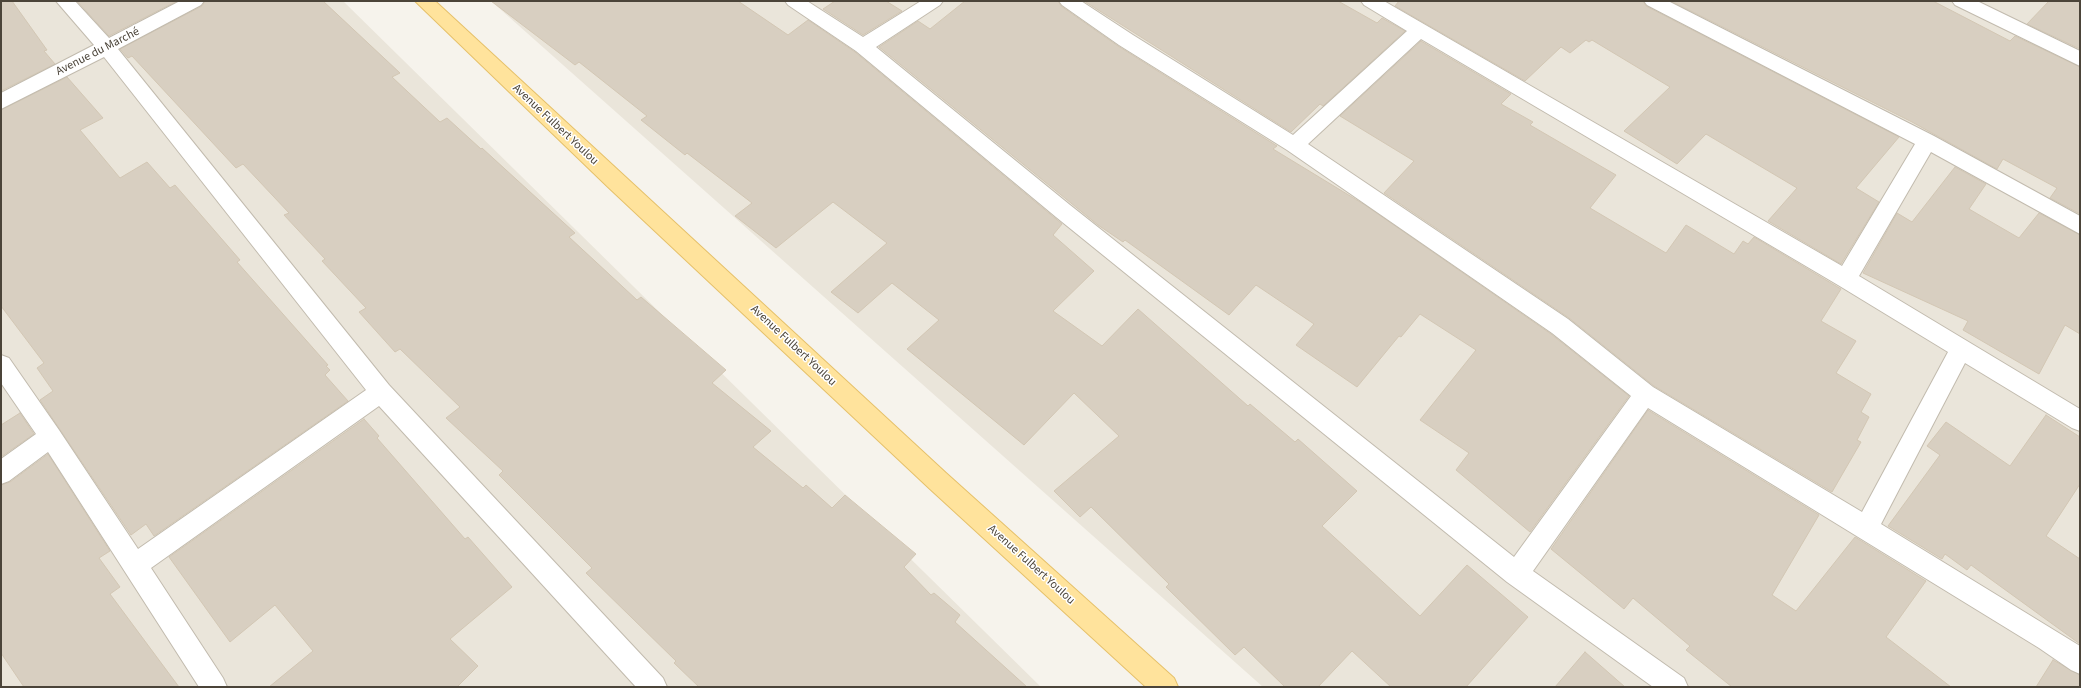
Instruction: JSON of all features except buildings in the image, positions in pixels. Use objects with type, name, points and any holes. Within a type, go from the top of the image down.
[{"type":"main road","name":"Avenue Fulbert Youlou","points":[[424,1],[649,213],[938,481],[1165,687]]},
{"type":"street","points":[[65,1],[107,48],[381,392],[654,687]]},
{"type":"street","name":"Avenue du Marché","points":[[1,102],[195,1]]},
{"type":"street","points":[[794,1],[863,46],[1063,211],[1516,574],[1675,687]]},
{"type":"street","points":[[863,46],[934,1]]},
{"type":"street","points":[[1068,1],[1294,145],[1484,276],[1560,326],[1645,394],[2048,639],[2080,661]]},
{"type":"street","points":[[1370,1],[1846,279],[2080,421]]},
{"type":"street","points":[[1653,1],[1927,141],[2080,226]]},
{"type":"street","points":[[1961,1],[2080,59]]},
{"type":"street","points":[[1294,145],[1419,30]]},
{"type":"street","points":[[1846,279],[1927,141]]},
{"type":"street","points":[[1866,528],[1961,349]]},
{"type":"street","points":[[1,365],[51,437],[214,687]]},
{"type":"street","points":[[135,565],[381,392]]},
{"type":"street","points":[[1516,574],[1645,394]]},
{"type":"street","points":[[1,473],[51,437]]},
{"type":"shaded area","points":[[1,1],[343,1],[1041,687],[1,687]]},
{"type":"shaded area","points":[[491,1],[2080,1],[2080,687],[1263,687]]}]
